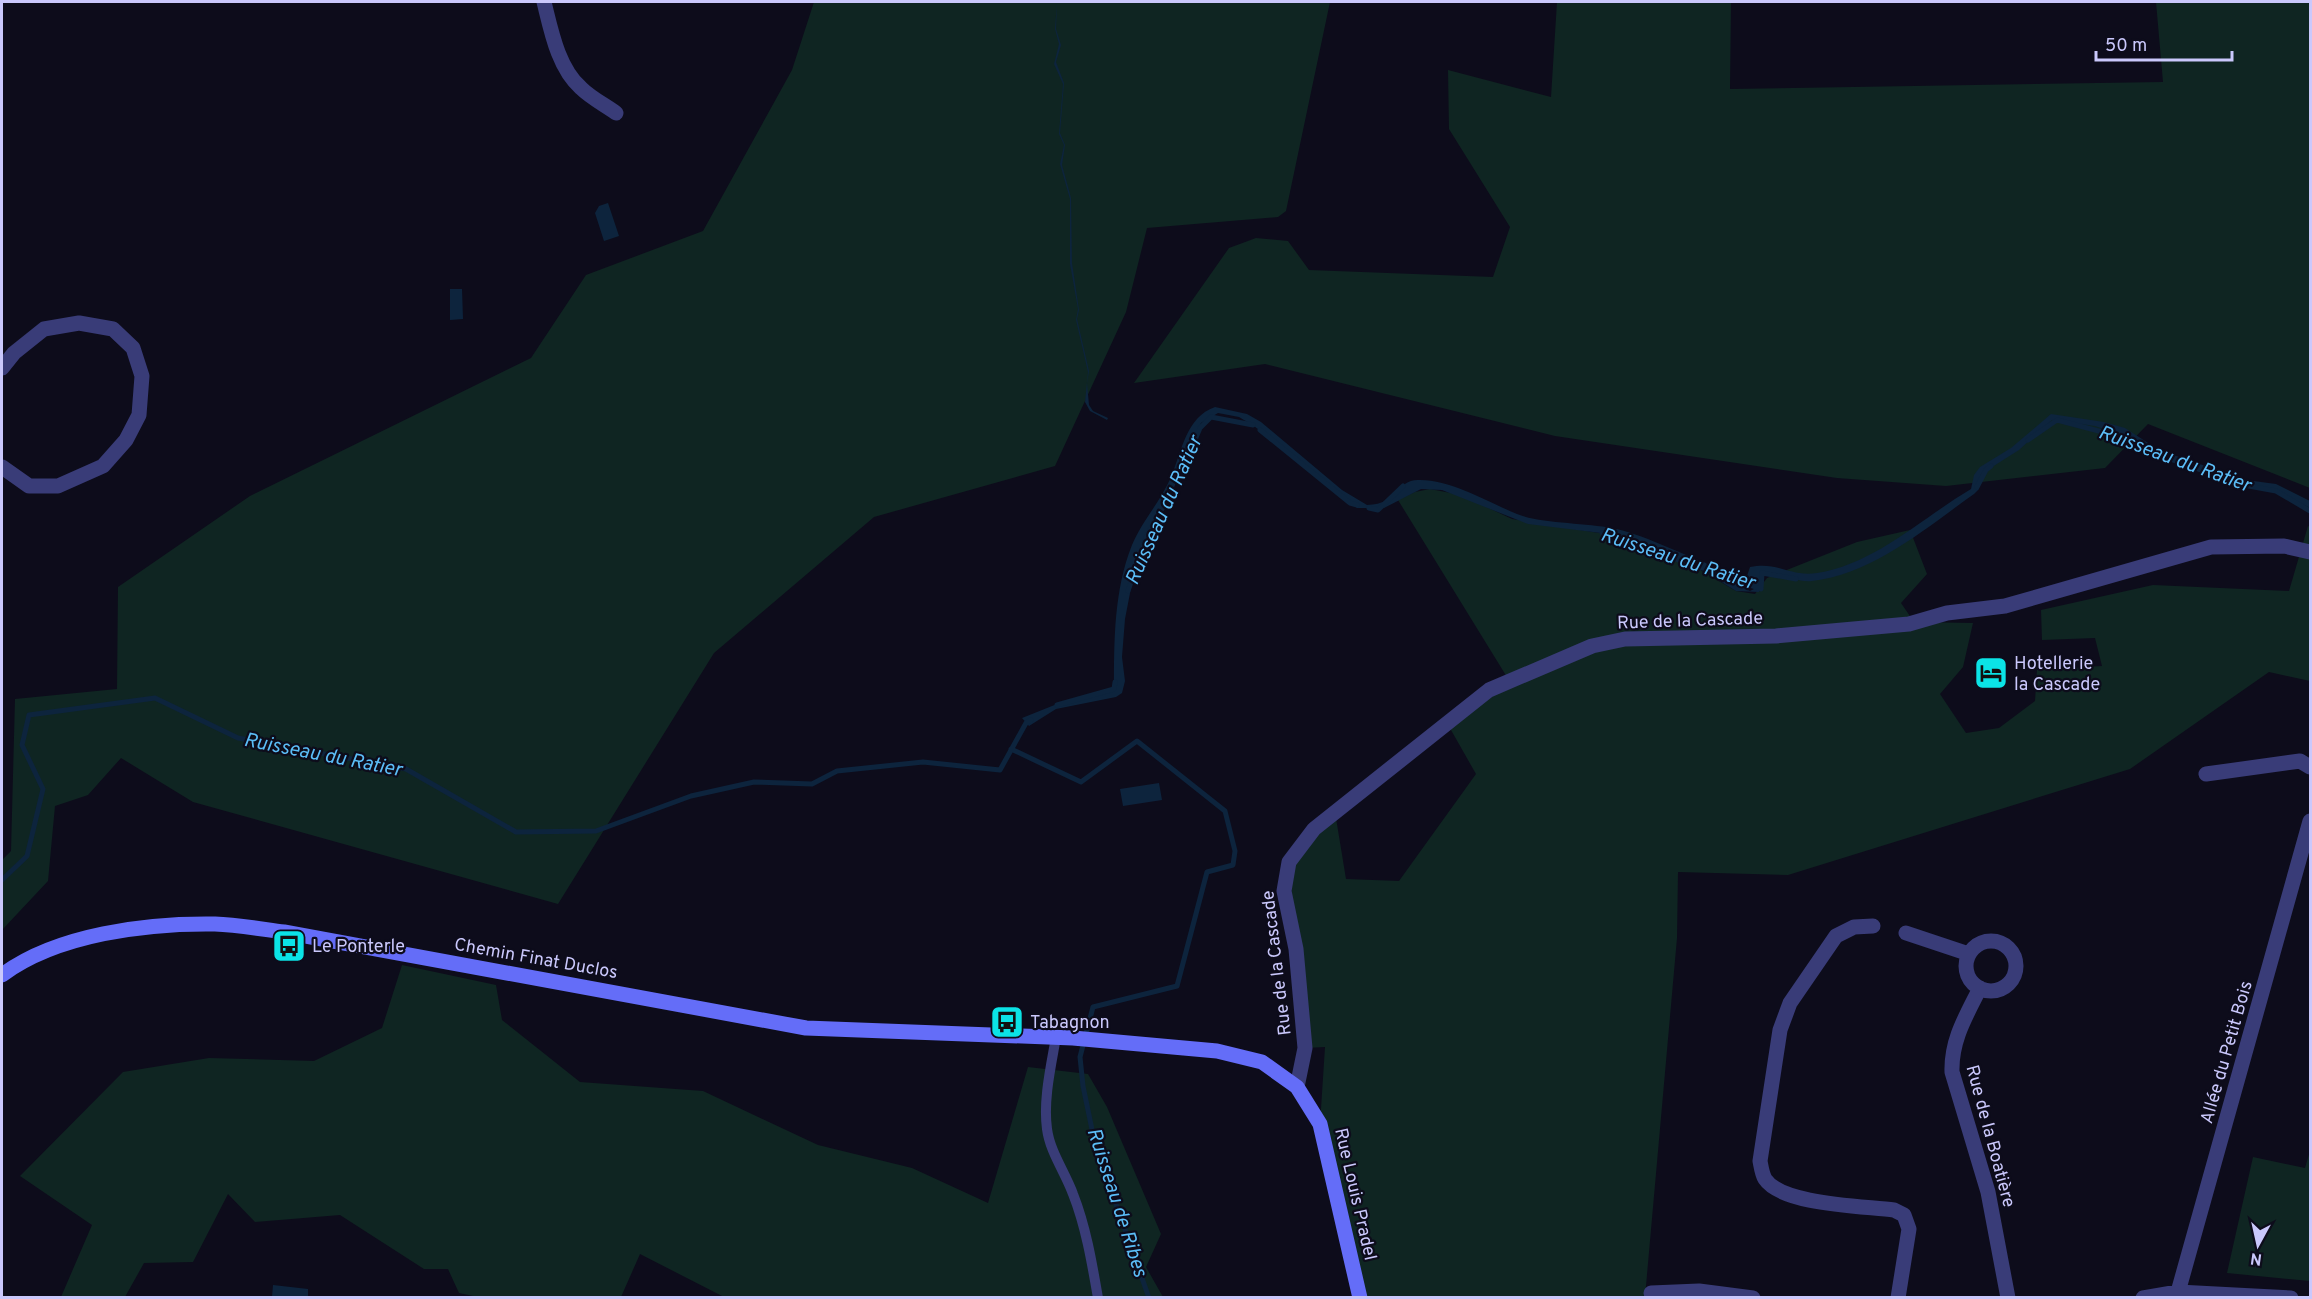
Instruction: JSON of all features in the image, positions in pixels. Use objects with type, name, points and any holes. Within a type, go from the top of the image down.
[{"type":"main road","name":"Chemin Finat Duclos","points":[[2,975],[54,948],[105,933],[216,924],[295,934],[806,1028],[1073,1038]]},
{"type":"main road","name":"Rue Louis Pradel","points":[[1073,1038],[1217,1051],[1262,1062],[1297,1087],[1320,1124],[1360,1298]]},
{"type":"street","points":[[544,2],[551,32],[564,66],[580,87],[616,113]]},
{"type":"street","points":[[2,368],[14,353],[44,329],[79,323],[113,329],[133,348],[142,376],[140,415],[126,440],[103,466],[58,486],[28,486],[2,467]]},
{"type":"street","name":"Rue de la Cascade","points":[[1297,1087],[1305,1048],[1296,950],[1284,891],[1289,862],[1314,830],[1489,690],[1592,646],[1624,639],[1776,636],[1909,624],[1947,613],[2005,606],[2211,547],[2284,546],[2310,552]]},
{"type":"street","points":[[2206,774],[2300,761],[2310,767]]},
{"type":"street","name":"Allée du Petit Bois","points":[[2178,1292],[2310,821]]},
{"type":"street","points":[[1873,926],[1854,927],[1836,936],[1790,1003],[1780,1030],[1760,1161],[1765,1179],[1779,1190],[1800,1198],[1894,1210],[1904,1215],[1909,1229],[1898,1298]]},
{"type":"street","points":[[1906,933],[1969,954]]},
{"type":"street","points":[[1997,941],[2005,945],[2015,958],[2015,975],[2011,982],[1996,991],[1980,988],[1974,984],[1966,969],[1969,954],[1981,943],[1997,941]]},
{"type":"street","name":"Rue de la Boatière","points":[[1980,988],[1957,1035],[1952,1053],[1952,1072],[1988,1192],[2008,1298]]},
{"type":"street","points":[[1652,1293],[1699,1291],[1753,1298]]},
{"type":"street","points":[[2143,1298],[2178,1292],[2291,1298]]},
{"type":"lane","points":[[1056,1037],[1048,1093],[1047,1129],[1055,1155],[1073,1193],[1086,1237],[1098,1298]]},
{"type":"green space","points":[[814,2],[1330,2],[1286,211],[1278,217],[1147,228],[1126,312],[1055,466],[874,517],[714,653],[558,904],[193,802],[121,758],[88,795],[55,806],[48,881],[2,930],[2,860],[11,851],[15,699],[117,689],[118,587],[250,496],[531,358],[586,275],[703,231],[792,70]]},
{"type":"green space","points":[[1557,2],[1731,2],[1730,89],[2163,82],[2156,2],[2310,2],[2310,488],[2148,424],[2105,468],[1946,486],[1837,478],[1555,436],[1265,364],[1134,383],[1229,248],[1256,238],[1288,241],[1309,270],[1493,277],[1510,227],[1449,129],[1448,70],[1551,97]]},
{"type":"green space","points":[[1430,489],[1461,495],[1512,519],[1599,533],[1683,560],[1736,591],[1755,594],[1767,578],[1857,542],[1910,530],[1927,574],[1901,603],[1914,622],[1973,623],[1963,667],[1940,694],[1966,733],[1999,728],[2035,701],[2037,670],[2102,666],[2095,638],[2042,640],[2041,610],[2153,585],[2289,591],[2308,526],[2310,527],[2310,681],[2269,672],[2130,769],[1788,875],[1678,872],[1677,938],[1645,1297],[1360,1297],[1320,1124],[1325,1047],[1305,1048],[1289,862],[1335,812],[1346,879],[1399,881],[1476,774],[1447,723],[1510,682],[1398,500],[1415,492]]},
{"type":"green space","points":[[402,965],[496,985],[502,1020],[580,1082],[703,1091],[818,1145],[912,1168],[988,1203],[1028,1067],[1088,1074],[1107,1107],[1161,1234],[1146,1267],[1163,1297],[724,1297],[640,1254],[621,1297],[478,1297],[459,1293],[448,1269],[424,1269],[340,1215],[255,1222],[228,1194],[193,1262],[144,1263],[125,1297],[61,1297],[92,1225],[20,1176],[123,1072],[209,1058],[314,1061],[382,1028]]},
{"type":"green space","points":[[2310,1151],[2310,1281],[2227,1273],[2253,1157],[2305,1168]]},
{"type":"water","points":[[1057,2],[1056,29],[1061,45],[1056,62],[1064,83],[1060,133],[1065,145],[1062,165],[1071,198],[1072,263],[1079,310],[1077,319],[1089,371],[1087,383],[1089,405],[1093,411],[1108,418],[1107,420],[1090,411],[1085,402],[1088,372],[1076,320],[1078,309],[1070,264],[1070,199],[1060,164],[1064,145],[1059,134],[1063,84],[1054,64],[1059,44],[1055,29]]},
{"type":"water","points":[[608,203],[619,236],[604,241],[595,213],[599,206]]},
{"type":"water","points":[[450,289],[462,289],[463,319],[450,320]]},
{"type":"water","points":[[1215,407],[1247,414],[1261,422],[1342,490],[1367,505],[1386,501],[1411,481],[1443,483],[1526,517],[1612,528],[1635,534],[1706,563],[1712,571],[1750,591],[1756,588],[1747,576],[1750,567],[1768,566],[1799,573],[1817,573],[1838,568],[1878,550],[1971,489],[1974,475],[1980,467],[2011,448],[2051,414],[2104,422],[2125,428],[2159,450],[2246,480],[2276,484],[2310,501],[2310,508],[2276,491],[2246,487],[2157,456],[2124,436],[2095,426],[2052,420],[2019,450],[1981,474],[1979,489],[1974,494],[1898,548],[1835,577],[1805,581],[1775,573],[1762,573],[1759,592],[1736,591],[1695,566],[1609,534],[1528,524],[1442,490],[1421,489],[1384,508],[1357,508],[1254,426],[1239,417],[1218,413],[1201,423],[1165,509],[1151,528],[1137,557],[1125,619],[1122,657],[1125,681],[1122,693],[1116,697],[1056,709],[1029,726],[1022,718],[1062,702],[1114,689],[1118,597],[1132,545],[1167,486],[1191,427],[1197,418]]},
{"type":"water","points":[[1159,783],[1162,800],[1123,806],[1120,789]]},
{"type":"water","points":[[273,1285],[308,1289],[308,1296],[272,1297]]},
{"type":"waterway","name":"Ruisseau du Ratier","points":[[1177,482],[1200,428],[1211,417],[1253,425]]},
{"type":"waterway","name":"Ruisseau du Ratier","points":[[2028,440],[2057,420],[2129,439]]},
{"type":"waterway","name":"Ruisseau du Ratier","points":[[1260,430],[1350,503],[1357,505]]},
{"type":"waterway","name":"Ruisseau du Ratier","points":[[2170,459],[2234,482]]},
{"type":"waterway","name":"Ruisseau du Ratier","points":[[1977,487],[1986,470],[1991,466]]},
{"type":"waterway","name":"Ruisseau du Ratier","points":[[2243,485],[2276,491],[2310,511]]},
{"type":"waterway","name":"Ruisseau du Ratier","points":[[1369,508],[1378,510],[1403,486]]},
{"type":"waterway","name":"Ruisseau du Ratier","points":[[1128,591],[1146,538],[1155,521]]},
{"type":"waterway","name":"Ruisseau du Ratier","points":[[1602,533],[1701,568]]},
{"type":"waterway","name":"Ruisseau du Ratier","points":[[1710,571],[1761,589],[1762,573],[1796,579]]},
{"type":"waterway","name":"Ruisseau du Ratier","points":[[1057,705],[1114,689],[1115,682]]},
{"type":"waterway","name":"Ruisseau du Ratier","points":[[2,880],[27,856],[43,789],[22,745],[29,715],[155,698],[238,738],[406,769],[516,832],[596,831],[691,796],[754,782],[812,784],[837,771],[923,762],[1000,770],[1026,723],[1031,720]]},
{"type":"waterway","name":"Ruisseau de Ribes","points":[[1011,749],[1081,782],[1137,741],[1225,811],[1235,851],[1233,865],[1207,872],[1177,986],[1093,1007],[1080,1057],[1083,1086],[1095,1144],[1149,1298]]},
{"type":"place","name":"Hotellerie la Cascade","points":[[1991,673]]},
{"type":"place","name":"Le Ponterle","points":[[289,946]]},
{"type":"place","name":"Tabagnon","points":[[1007,1022]]}]
